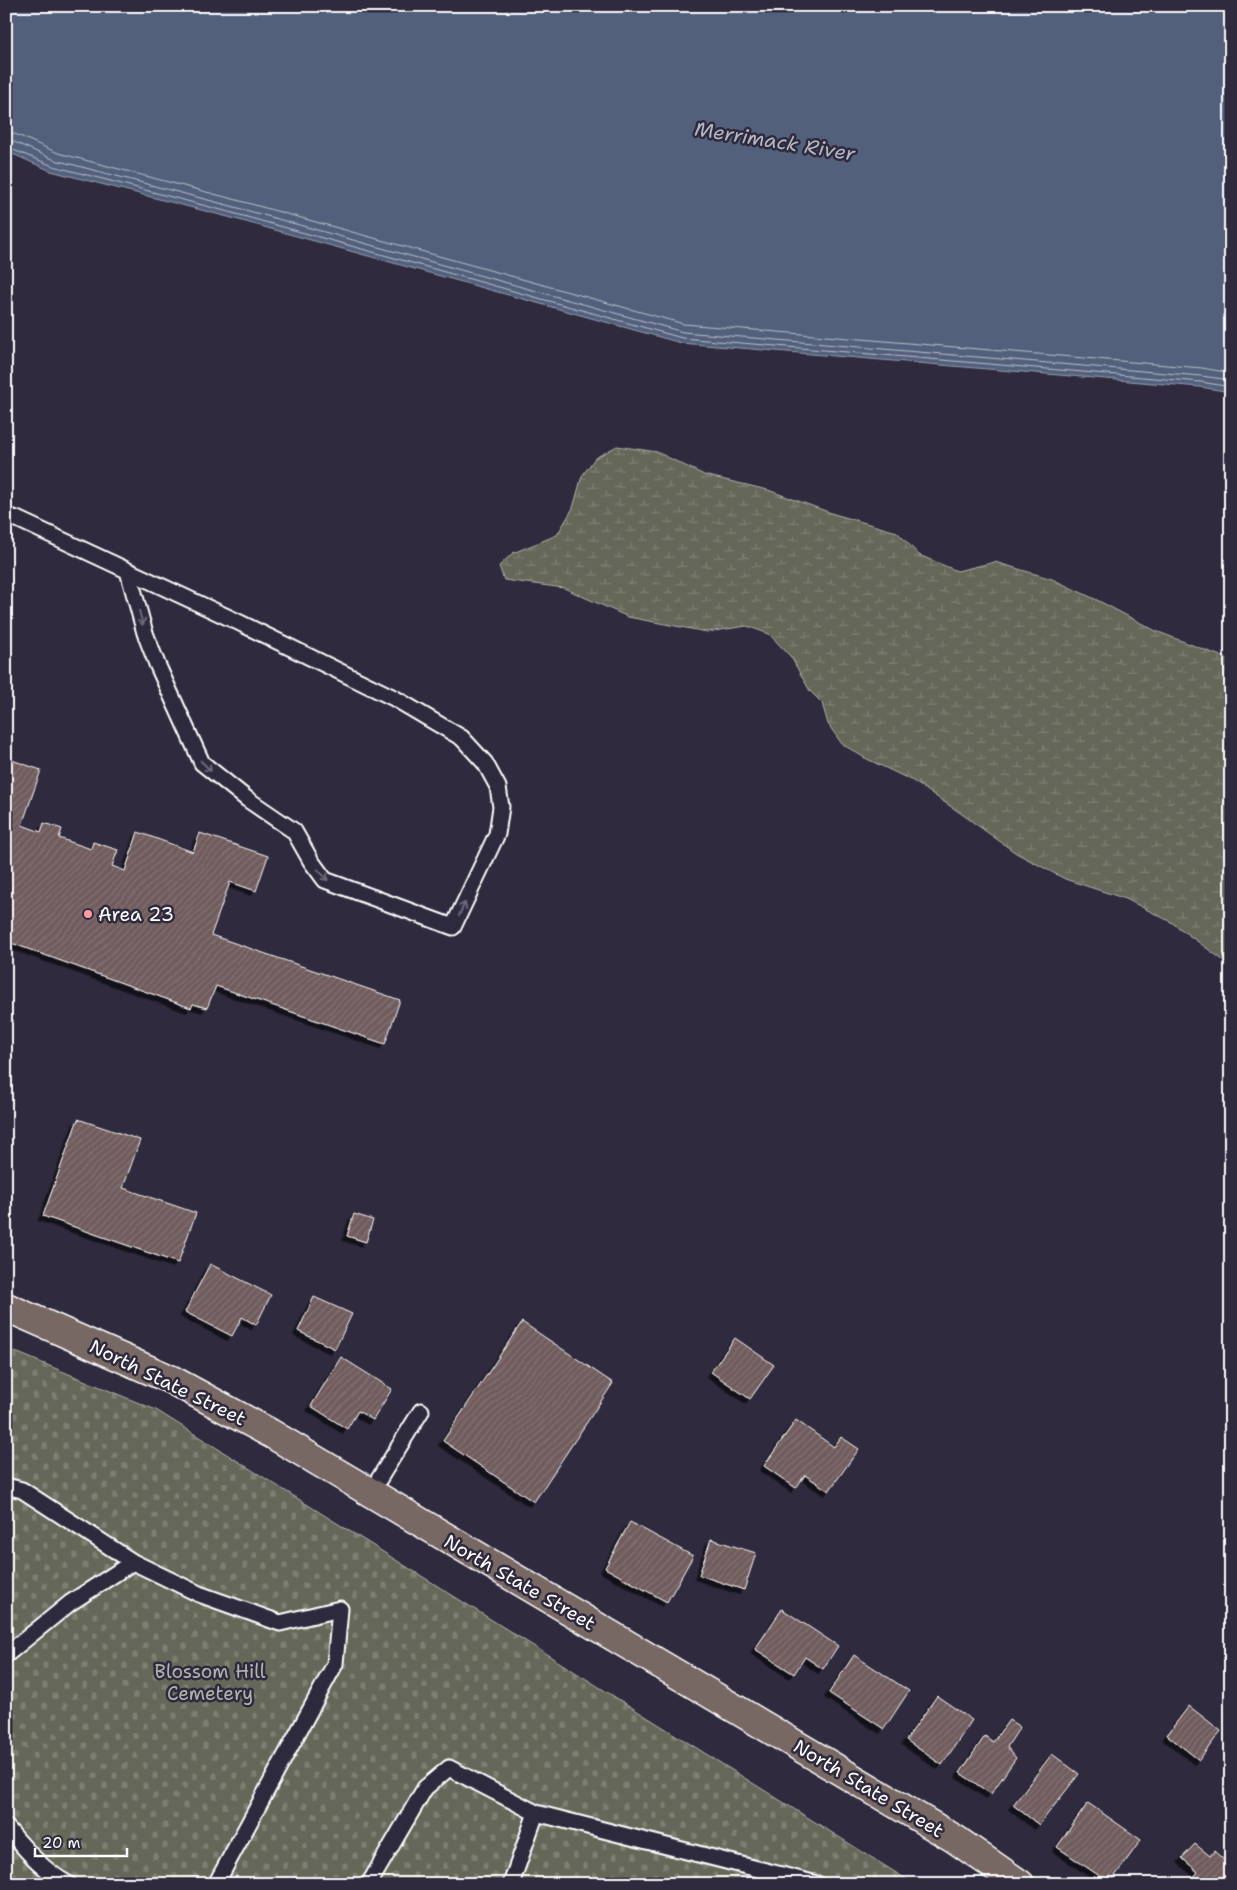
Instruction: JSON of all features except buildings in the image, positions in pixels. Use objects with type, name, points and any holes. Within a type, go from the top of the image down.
[{"type":"main road","name":"North State Street","points":[[6,1307],[172,1380],[270,1433],[955,1838],[1020,1884]]},
{"type":"lane","points":[[6,516],[18,519],[128,571],[394,698],[462,738],[486,762],[498,787],[501,807],[497,834],[453,927],[325,880],[311,861],[294,831],[247,799],[202,764],[156,664],[145,633],[128,571]]},
{"type":"lane","points":[[371,1492],[420,1411]]},
{"type":"lane","points":[[6,1486],[22,1490],[133,1562],[200,1594],[280,1623],[340,1609],[335,1664],[216,1884]]},
{"type":"lane","points":[[6,1655],[70,1603],[133,1562]]},
{"type":"lane","points":[[369,1884],[425,1788],[449,1768],[536,1813],[815,1883]]},
{"type":"lane","points":[[511,1884],[536,1813]]},
{"type":"lane","points":[[6,1827],[30,1856],[68,1884]]},
{"type":"green space","points":[[617,446],[657,452],[704,475],[768,490],[834,514],[897,532],[919,555],[957,571],[995,562],[1052,579],[1156,631],[1231,660],[1231,966],[1171,922],[1126,899],[1065,879],[1016,853],[913,781],[865,758],[842,744],[828,724],[822,703],[810,691],[791,657],[769,634],[747,626],[707,632],[628,617],[564,588],[504,580],[499,566],[513,553],[557,535],[573,508],[582,476],[595,458]]},
{"type":"green space","name":"Blossom Hill Cemetery","points":[[6,1348],[156,1410],[914,1884],[6,1884]]},
{"type":"water","name":"Merrimack River","points":[[6,6],[1231,6],[1231,392],[1200,387],[681,343],[228,217],[51,171],[6,151]]},
{"type":"place","name":"Area 23","points":[[88,914]]}]
